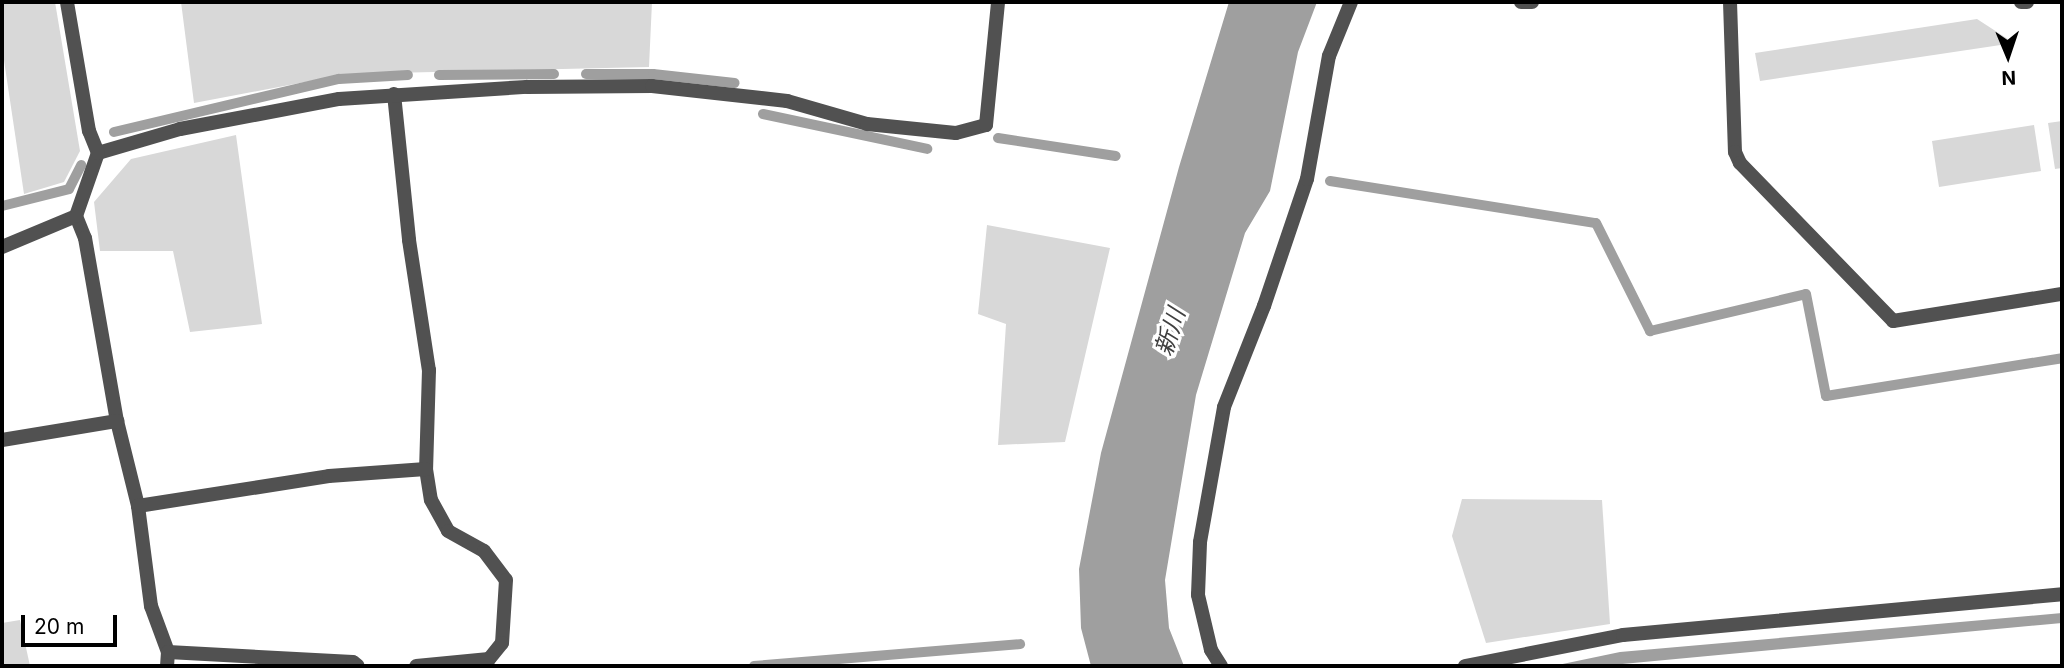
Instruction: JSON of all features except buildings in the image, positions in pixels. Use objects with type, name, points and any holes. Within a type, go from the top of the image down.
[{"type":"street","points":[[67,2],[89,131],[98,153],[76,216],[85,238],[117,421],[138,506],[151,606],[167,659],[353,662],[358,666]]},
{"type":"street","points":[[98,153],[180,128],[339,99],[394,94],[652,86],[787,102],[867,124],[956,133],[986,125],[998,2]]},
{"type":"street","points":[[1222,666],[1211,650],[1198,595],[1200,542],[1224,407],[1265,306],[1307,179],[1329,56],[1351,2]]},
{"type":"street","points":[[1521,2],[1532,2]]},
{"type":"street","points":[[1730,2],[1735,152],[1740,163],[1893,321],[2062,294]]},
{"type":"street","points":[[2021,2],[2027,2]]},
{"type":"street","points":[[394,94],[409,240],[429,370],[426,469],[431,500],[448,531],[484,551],[506,580],[502,643],[489,659],[416,666]]},
{"type":"street","points":[[2,247],[76,216]]},
{"type":"street","points":[[2,440],[117,421]]},
{"type":"street","points":[[138,506],[329,475],[426,469]]},
{"type":"street","points":[[1465,666],[1622,635],[2062,594]]},
{"type":"shaded area","points":[[2,2],[55,2],[80,151],[64,182],[24,194],[2,47]]},
{"type":"shaded area","points":[[181,2],[652,2],[649,67],[347,74],[194,103]]},
{"type":"shaded area","points":[[1977,19],[2014,43],[1760,81],[1755,53]]},
{"type":"shaded area","points":[[2062,121],[2062,168],[2055,169],[2048,123]]},
{"type":"shaded area","points":[[2034,125],[2041,171],[1939,187],[1932,141]]},
{"type":"shaded area","points":[[236,135],[262,324],[190,332],[173,251],[100,251],[94,202],[131,159]]},
{"type":"shaded area","points":[[987,225],[1110,248],[1065,442],[998,445],[1006,324],[978,314]]},
{"type":"shaded area","points":[[1462,499],[1602,500],[1610,624],[1486,643],[1452,536]]},
{"type":"shaded area","points":[[20,620],[30,666],[2,666],[2,623]]},
{"type":"water","name":"新川","points":[[1229,2],[1317,2],[1298,52],[1270,191],[1245,233],[1196,395],[1165,580],[1169,628],[1184,666],[1091,666],[1081,628],[1079,569],[1101,453],[1179,167]]},
{"type":"water","points":[[2062,613],[2062,623],[1601,666],[1553,666],[1620,652]]},
{"type":"waterway","points":[[439,75],[554,74]]},
{"type":"waterway","points":[[586,74],[653,74],[735,83]]},
{"type":"waterway","points":[[114,132],[339,79],[408,75]]},
{"type":"waterway","points":[[763,114],[927,149]]},
{"type":"waterway","points":[[998,138],[1116,156]]},
{"type":"waterway","points":[[2,206],[69,189],[81,165]]},
{"type":"waterway","points":[[1330,181],[1596,223],[1650,331],[1806,294],[1826,396],[2062,358]]},
{"type":"waterway","points":[[754,666],[1020,644]]}]
